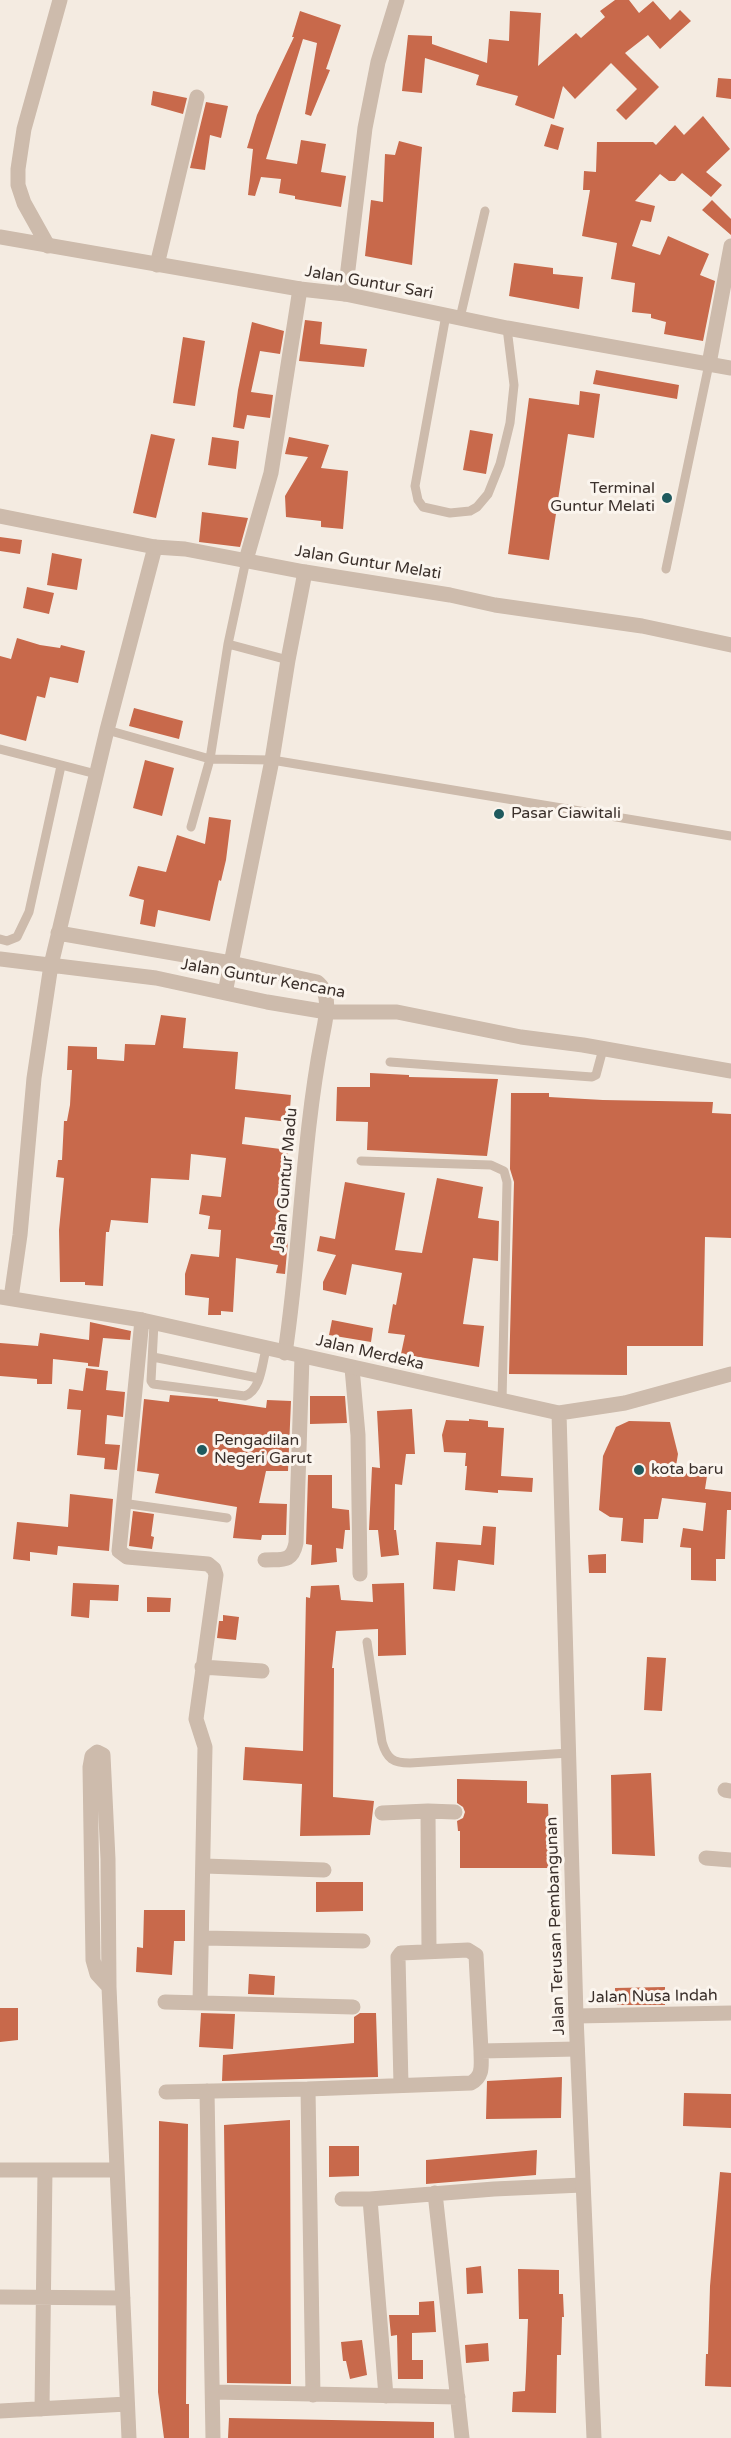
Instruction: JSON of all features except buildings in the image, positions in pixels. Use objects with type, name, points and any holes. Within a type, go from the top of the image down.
[{"type":"street","points":[[48,246],[24,203],[18,185],[18,169],[24,129],[60,0]]},
{"type":"street","points":[[345,294],[365,128],[378,62],[397,0]]},
{"type":"street","points":[[157,265],[197,97]]},
{"type":"street","name":"Jalan Guntur Sari","points":[[0,237],[300,289],[345,294],[507,328],[731,368]]},
{"type":"street","points":[[709,364],[731,246]]},
{"type":"street","points":[[246,560],[271,473],[300,289]]},
{"type":"street","name":"Jalan Guntur Melati","points":[[0,516],[155,547],[186,549],[305,572],[407,587],[495,605],[642,626],[731,645]]},
{"type":"street","points":[[6,1297],[20,1235],[34,1078],[51,965],[96,774],[155,547]]},
{"type":"street","points":[[225,993],[272,760],[305,572]]},
{"type":"street","points":[[58,933],[231,963],[318,983],[322,987],[327,1012]]},
{"type":"street","name":"Jalan Guntur Kencana","points":[[0,959],[156,978],[327,1012],[397,1012],[521,1037],[731,1071]]},
{"type":"street","name":"Jalan Guntur Madu","points":[[285,1353],[312,1091],[327,1012]]},
{"type":"street","name":"Jalan Merdeka","points":[[6,1297],[148,1321],[559,1413],[625,1403],[731,1374]]},
{"type":"street","points":[[148,1321],[122,1503],[119,1551],[127,1557],[208,1564],[214,1569],[216,1575],[196,1719],[205,1747],[200,2003]]},
{"type":"street","points":[[265,1560],[288,1558],[293,1554],[296,1544],[302,1357]]},
{"type":"street","points":[[352,1368],[358,1435],[360,1574]]},
{"type":"street","name":"Jalan Terusan Pembangunan","points":[[559,1413],[577,2049],[594,2438]]},
{"type":"street","points":[[202,1667],[262,1671]]},
{"type":"street","points":[[109,1987],[97,1974],[93,1960],[90,1767],[92,1756],[98,1752],[103,1755],[108,1859],[109,1987],[129,2438]]},
{"type":"street","points":[[428,1811],[429,1950]]},
{"type":"street","points":[[382,1813],[455,1812]]},
{"type":"street","points":[[706,1858],[731,1860]]},
{"type":"street","points":[[90,1859],[108,1859]]},
{"type":"street","points":[[204,1866],[324,1870]]},
{"type":"street","points":[[202,1938],[363,1941]]},
{"type":"street","points":[[166,2092],[471,2083],[477,2080],[481,2073],[481,2051],[476,1955],[468,1950],[429,1950],[401,1953],[398,1957],[401,2085]]},
{"type":"street","points":[[165,2002],[353,2007]]},
{"type":"street","name":"Jalan Nusa Indah","points":[[576,2016],[731,2013]]},
{"type":"street","points":[[481,2051],[577,2049]]},
{"type":"street","points":[[308,2089],[313,2395]]},
{"type":"street","points":[[207,2091],[213,2438]]},
{"type":"street","points":[[0,2170],[117,2170]]},
{"type":"street","points":[[42,2409],[45,2170]]},
{"type":"street","points":[[342,2199],[582,2185]]},
{"type":"street","points":[[435,2193],[462,2438]]},
{"type":"street","points":[[369,2199],[386,2396]]},
{"type":"street","points":[[0,2297],[123,2298]]},
{"type":"street","points":[[213,2392],[458,2397]]},
{"type":"street","points":[[0,2411],[127,2404]]},
{"type":"lane","points":[[485,211],[453,316],[415,486],[418,500],[428,510],[460,514],[470,511],[483,501],[494,484],[510,423],[514,385],[507,328]]},
{"type":"lane","points":[[666,569],[709,364]]},
{"type":"lane","points":[[191,827],[210,759],[228,644],[246,560]]},
{"type":"lane","points":[[228,644],[288,660]]},
{"type":"lane","points":[[107,730],[210,759],[272,760],[731,836]]},
{"type":"lane","points":[[0,750],[96,774]]},
{"type":"lane","points":[[0,939],[7,941],[17,937],[29,912],[61,766]]},
{"type":"lane","points":[[390,1062],[592,1077],[596,1075],[603,1049]]},
{"type":"lane","points":[[361,1161],[491,1165],[504,1171],[507,1182],[501,1401]]},
{"type":"lane","points":[[148,1321],[153,1357],[153,1383],[245,1396],[253,1393],[266,1348]]},
{"type":"lane","points":[[153,1357],[258,1378]]},
{"type":"lane","points":[[122,1503],[227,1518]]},
{"type":"lane","points":[[367,1642],[382,1742],[388,1757],[393,1762],[410,1763],[568,1753]]},
{"type":"place","name":"Terminal Guntur Melati","points":[[667,498]]},
{"type":"place","name":"Pasar Ciawitali","points":[[499,814]]},
{"type":"place","name":"Pengadilan Negeri Garut","points":[[202,1450]]},
{"type":"place","name":"kota baru","points":[[639,1470]]}]
